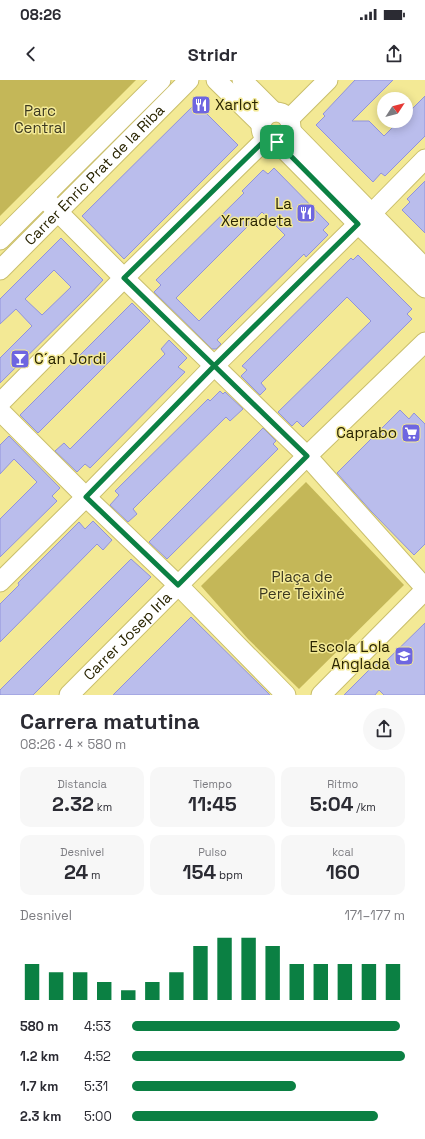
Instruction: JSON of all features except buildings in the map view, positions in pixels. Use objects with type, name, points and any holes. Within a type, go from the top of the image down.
[{"type":"street","name":"Carrer Enric Prat de la Riba","points":[[0,240],[161,80]]},
{"type":"street","name":"Carrer Enric Prat de la Riba","points":[[0,270],[189,80]]},
{"type":"street","points":[[216,80],[276,128],[364,219],[425,288]]},
{"type":"street","points":[[242,80],[276,128]]},
{"type":"street","points":[[0,403],[276,128],[328,80]]},
{"type":"street","points":[[0,582],[86,497],[214,366],[425,159]]},
{"type":"street","points":[[43,196],[124,278],[307,456],[425,589],[321,695]]},
{"type":"street","points":[[364,219],[425,268]]},
{"type":"street","name":"Carrer Josep Irla","points":[[68,695],[307,456],[425,342]]},
{"type":"street","points":[[0,411],[86,497],[178,585],[286,695]]},
{"type":"green space","name":"Parc Central","points":[[0,80],[136,80],[0,216]]},
{"type":"green space","name":"Plaça de Pere Teixiné","points":[[306,482],[404,585],[299,689],[248,639],[201,586]]},
{"type":"place","name":"Xarlot","points":[[201,105]]},
{"type":"place","name":"La Xerradeta","points":[[306,213]]},
{"type":"place","name":"C´an Jordi","points":[[20,359]]},
{"type":"place","name":"Caprabo","points":[[411,433]]},
{"type":"place","name":"Escola Lola Anglada","points":[[404,656]]},
{"type":"route","points":[[277,142],[266,139],[124,278],[214,366],[307,456],[178,585],[86,497],[214,366],[358,224],[277,142]]}]
